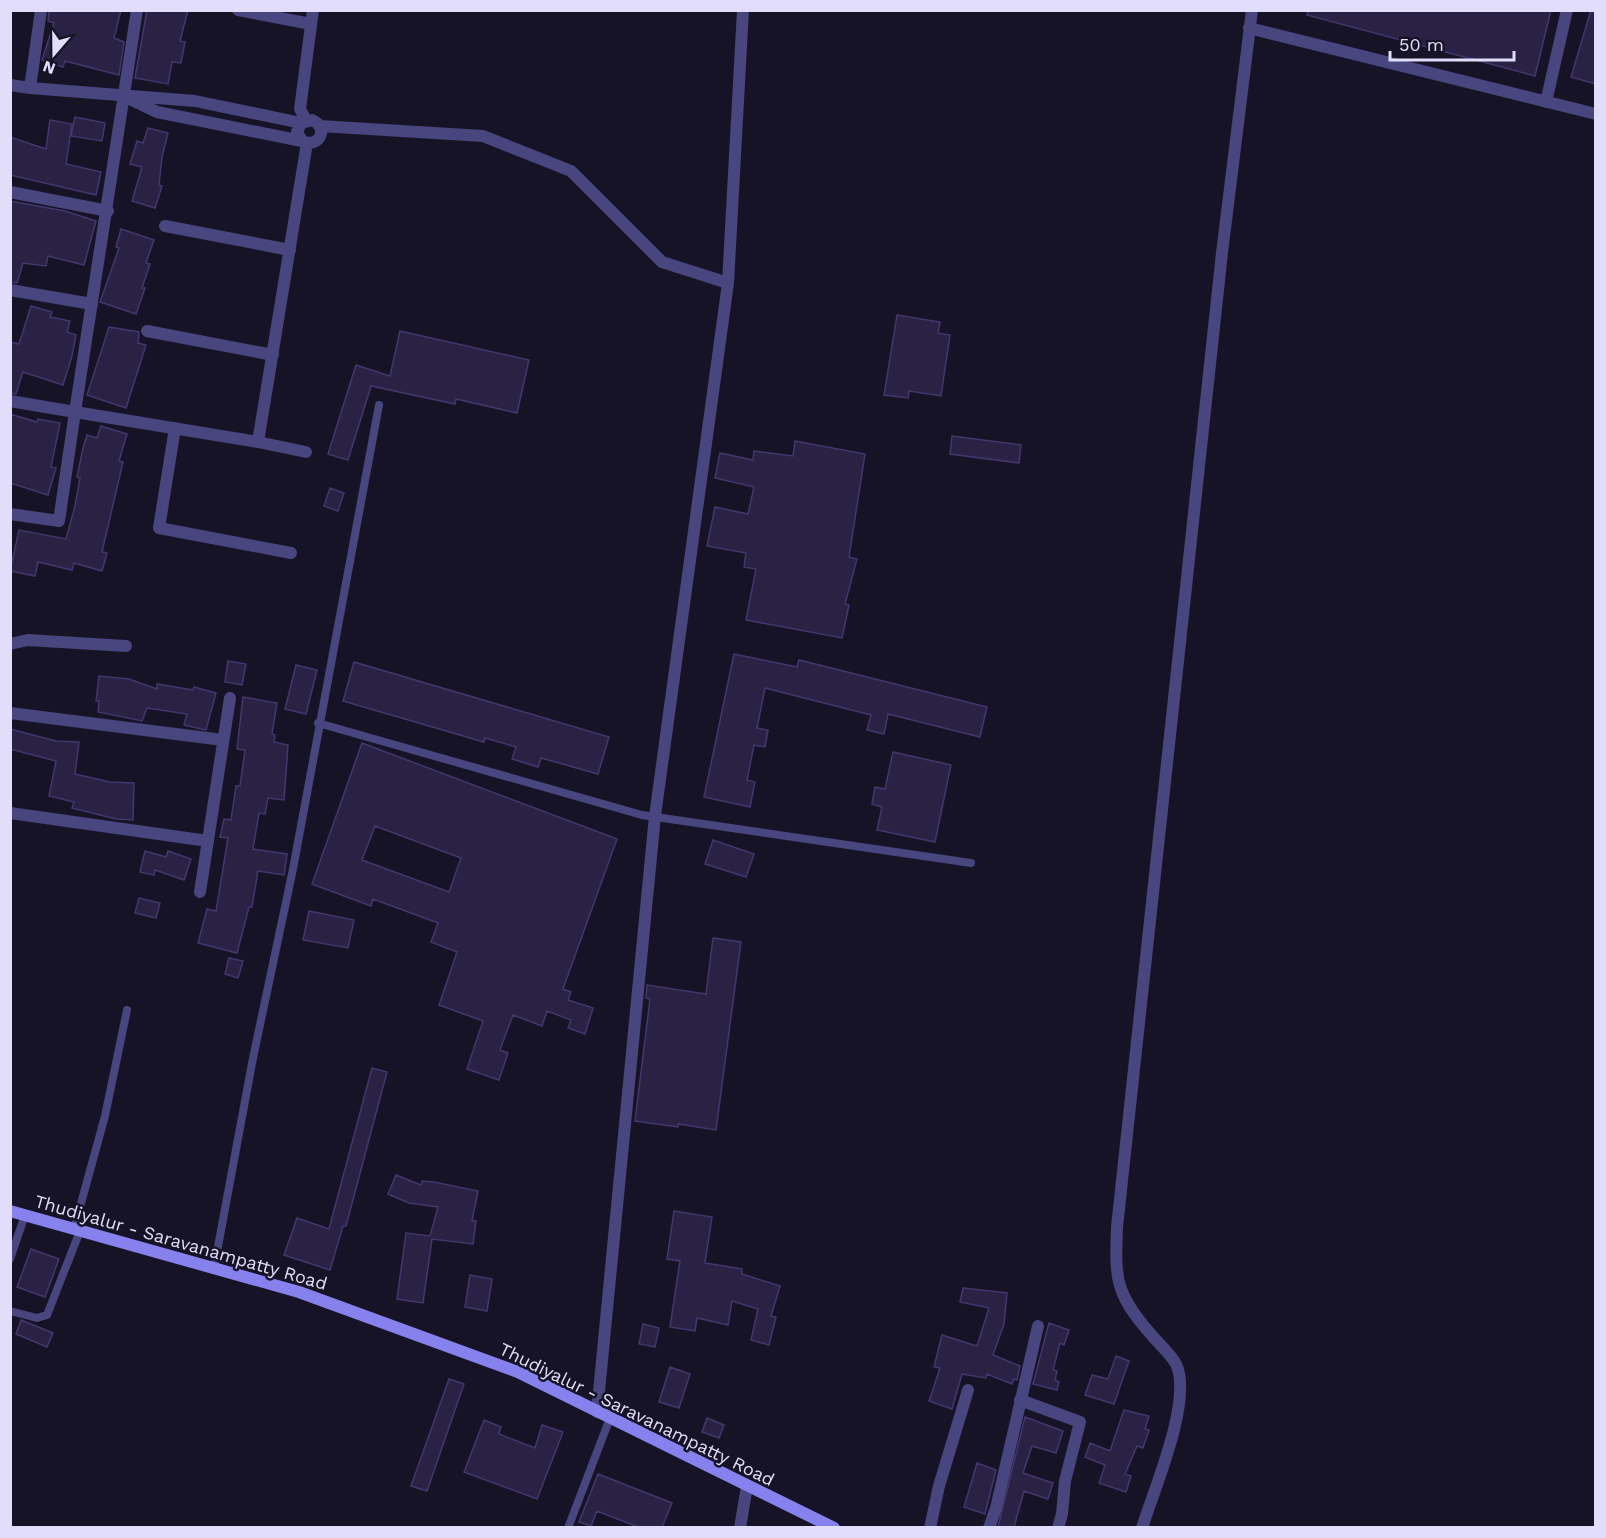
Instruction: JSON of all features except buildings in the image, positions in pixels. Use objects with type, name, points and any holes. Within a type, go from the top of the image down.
[{"type":"main road","name":"Thudiyalur - Saravanampatty Road","points":[[10,1211],[299,1292],[518,1372],[834,1527]]},
{"type":"street","points":[[30,88],[41,10]]},
{"type":"street","points":[[10,514],[59,521],[137,10]]},
{"type":"street","points":[[238,10],[311,24]]},
{"type":"street","points":[[304,121],[300,109],[313,10]]},
{"type":"street","points":[[597,1412],[655,816],[728,283],[743,10]]},
{"type":"street","points":[[1142,1527],[1173,1434],[1181,1395],[1176,1364],[1127,1307],[1115,1270],[1117,1227],[1221,265],[1252,10]]},
{"type":"street","points":[[1546,102],[1567,10]]},
{"type":"street","points":[[1250,28],[1596,114]]},
{"type":"street","points":[[10,84],[30,88],[195,101],[316,122],[322,131],[318,141],[305,142],[157,112],[124,96]]},
{"type":"street","points":[[258,442],[290,250],[305,142],[297,132],[304,121]]},
{"type":"street","points":[[320,126],[483,136],[571,171],[662,262],[728,283]]},
{"type":"street","points":[[10,192],[108,211]]},
{"type":"street","points":[[165,226],[290,250]]},
{"type":"street","points":[[10,290],[92,304]]},
{"type":"street","points":[[147,331],[273,355]]},
{"type":"street","points":[[10,401],[306,452]]},
{"type":"street","points":[[175,428],[159,528],[291,553]]},
{"type":"street","points":[[10,644],[28,640],[126,646]]},
{"type":"street","points":[[200,892],[230,698]]},
{"type":"street","points":[[10,712],[223,740]]},
{"type":"street","points":[[10,813],[208,841]]},
{"type":"street","points":[[989,1527],[996,1508],[1038,1326]]},
{"type":"street","points":[[930,1527],[939,1486],[968,1390]]},
{"type":"street","points":[[1020,1400],[1080,1422],[1065,1481],[1062,1514],[1058,1527]]},
{"type":"street","points":[[740,1527],[747,1486]]},
{"type":"lane","points":[[214,1268],[253,1058],[293,869],[318,723],[379,405]]},
{"type":"lane","points":[[318,723],[655,816],[970,863]]},
{"type":"lane","points":[[10,1311],[37,1318],[47,1315],[77,1230],[105,1116],[127,1010]]},
{"type":"lane","points":[[10,1259],[25,1215]]},
{"type":"lane","points":[[568,1527],[610,1418]]}]
